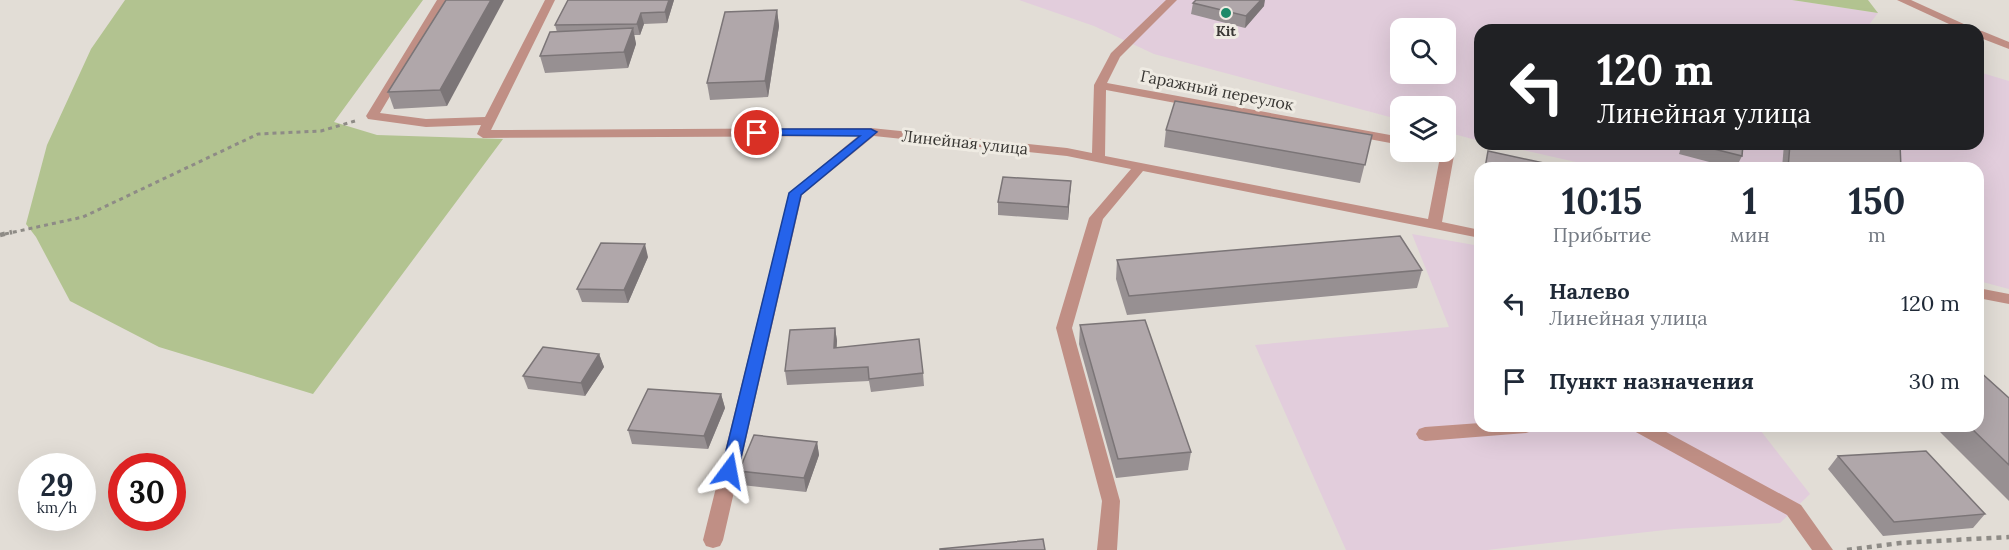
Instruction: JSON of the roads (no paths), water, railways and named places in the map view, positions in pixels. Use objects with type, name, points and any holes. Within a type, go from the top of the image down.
[{"type":"street","points":[[442,0],[372,116],[426,123],[490,120],[534,43],[551,0]]},
{"type":"street","points":[[1098,159],[1100,85],[1115,55],[1172,0]]},
{"type":"street","points":[[1902,0],[1957,24]]},
{"type":"street","points":[[1984,36],[2009,46]]},
{"type":"street","name":"Гаражный переулок","points":[[1100,85],[1390,139]]},
{"type":"street","name":"Линейная улица","points":[[490,120],[483,134],[871,132],[1068,152],[1139,168],[1474,233]]},
{"type":"street","points":[[713,540],[796,193],[871,132]]},
{"type":"street","points":[[1434,225],[1447,162]]},
{"type":"street","points":[[1107,550],[1111,501],[1064,327],[1096,218],[1139,168]]},
{"type":"street","points":[[1984,294],[2009,299]]},
{"type":"street","points":[[1425,434],[1474,430]]},
{"type":"street","points":[[1651,432],[1794,510],[1823,550]]},
{"type":"place","name":"Kit","points":[[1226,13]]}]
